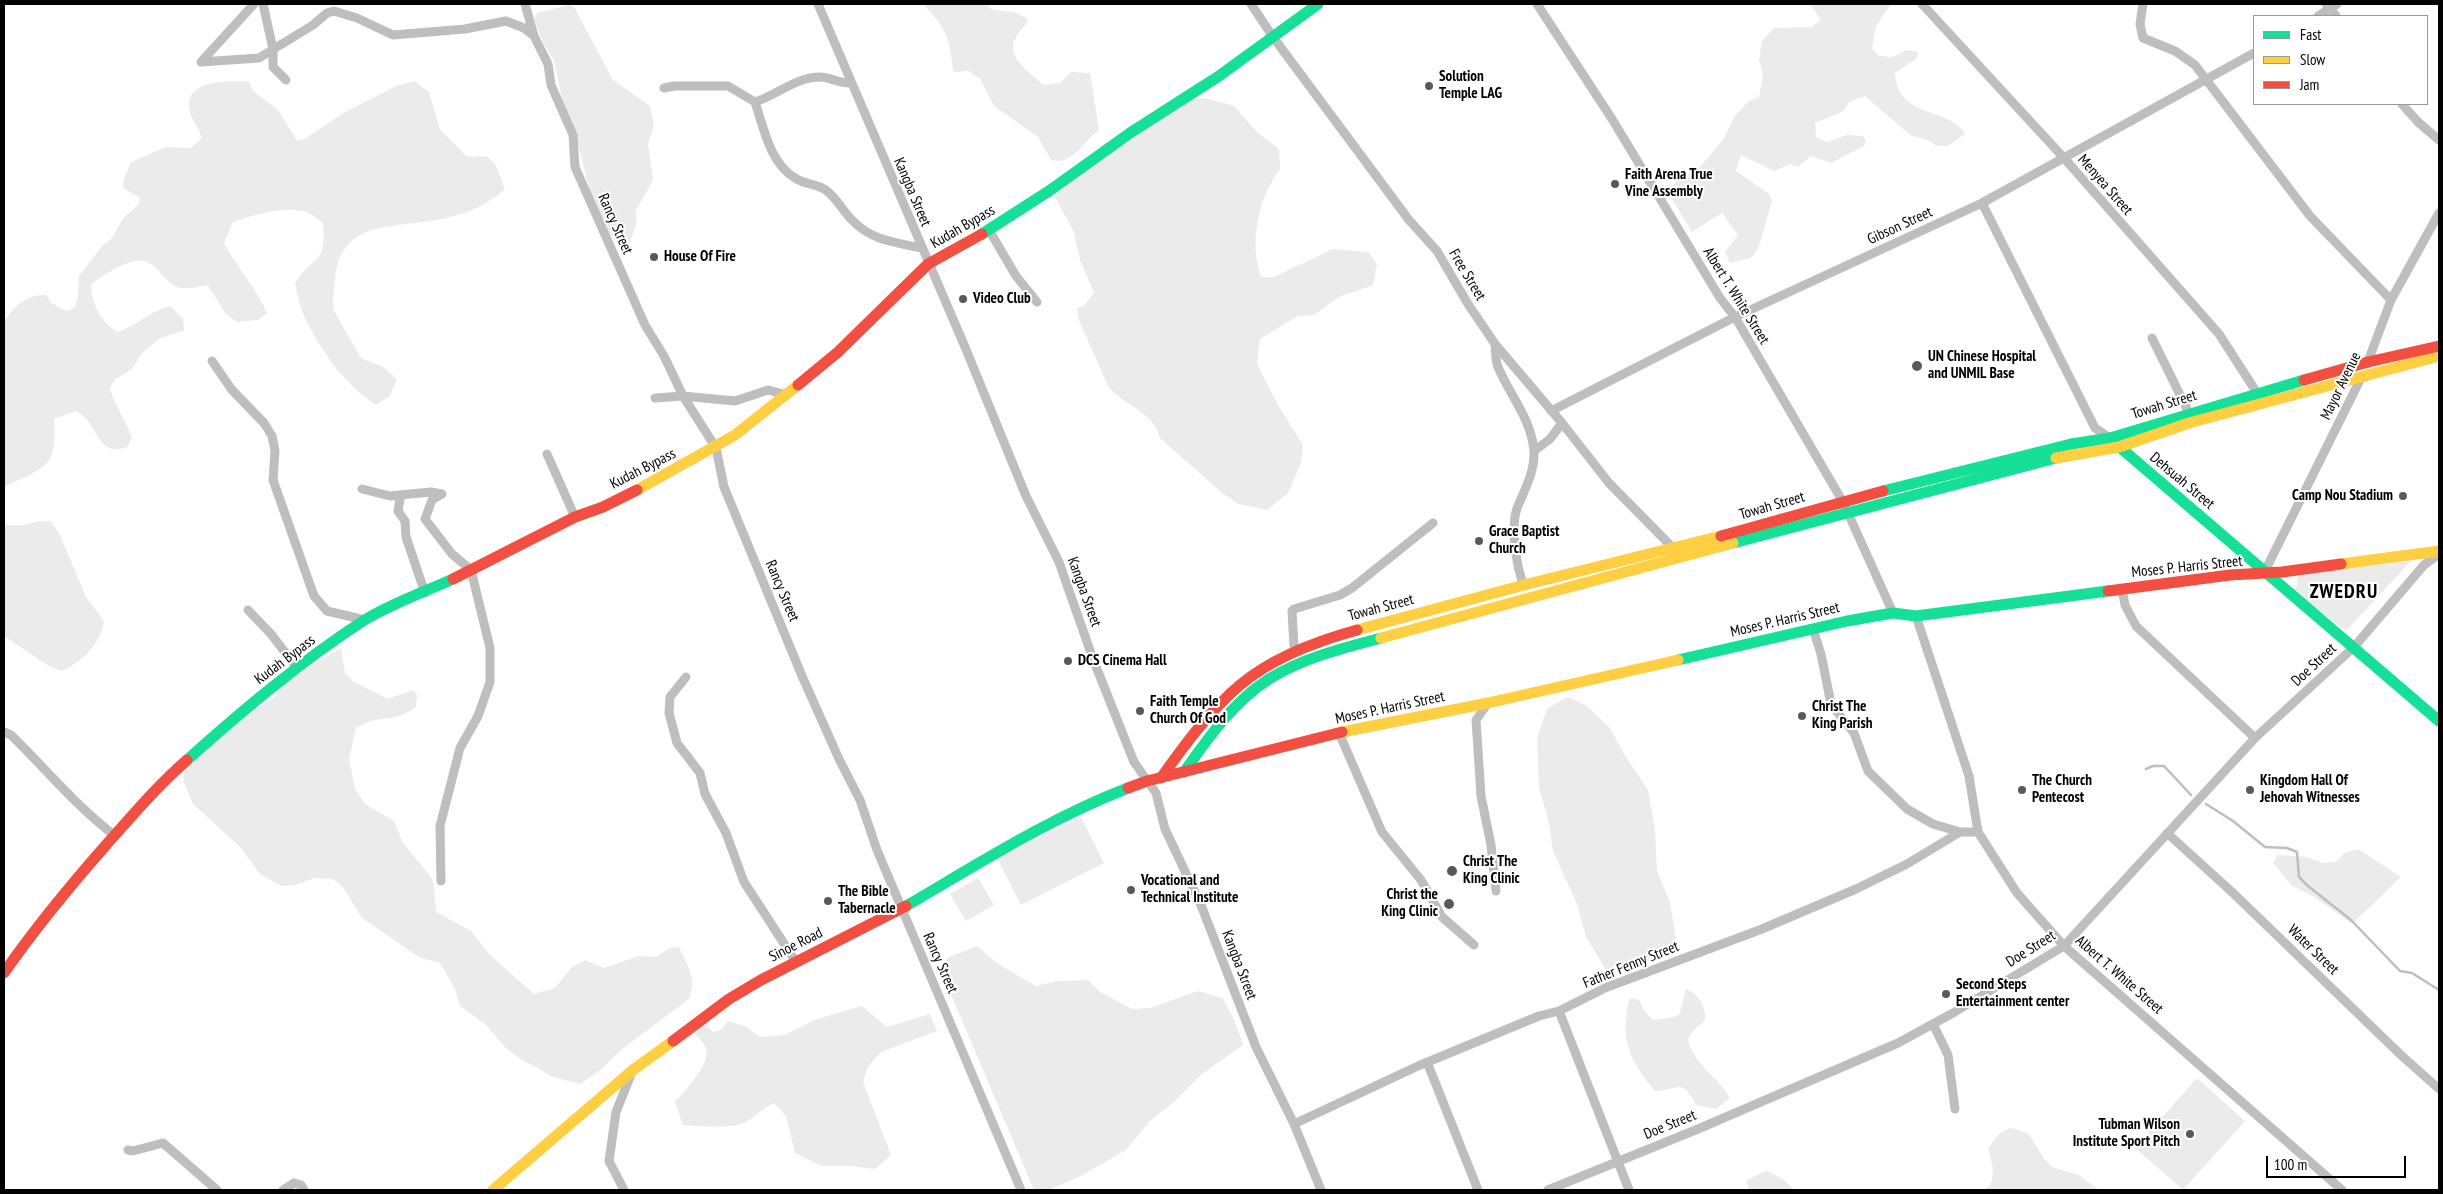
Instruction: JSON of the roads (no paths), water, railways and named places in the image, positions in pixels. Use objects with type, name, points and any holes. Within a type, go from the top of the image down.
[{"type":"main road","name":"Kudah Bypass","points":[[4,973],[32,934],[114,835],[159,785],[239,714],[297,668],[365,620],[471,570],[575,517],[603,507],[716,448],[787,395],[838,352],[928,264],[989,230],[1130,132],[1219,76],[1318,4]]},
{"type":"main road","name":"Towah Street","points":[[1161,778],[1188,740],[1240,685],[1282,658],[1335,636],[1524,585],[1674,550],[1842,502],[2071,444],[2110,438],[2257,393],[2368,362],[2439,346]]},
{"type":"main road","name":"Towah Street","points":[[1184,772],[1203,746],[1248,696],[1268,680],[1313,659],[1359,643],[1987,475],[2078,453],[2118,447],[2189,423],[2439,356]]},
{"type":"main road","name":"Dehsuah Street","points":[[2110,438],[2118,447],[2268,573],[2439,722]]},
{"type":"main road","name":"Moses P. Harris Street","points":[[1147,781],[1339,733],[1488,703],[1813,629],[1893,613],[1916,616],[2122,589],[2268,573],[2403,554],[2439,552]]},
{"type":"main road","name":"Sinoe Road","points":[[493,1190],[634,1070],[729,999],[796,962],[901,909],[1050,823],[1092,802],[1147,781]]},
{"type":"street","points":[[254,4],[201,62],[259,58],[313,25],[326,13],[334,11],[357,18],[393,35],[465,29],[506,21],[524,28],[534,36]]},
{"type":"street","points":[[263,4],[273,49],[274,66],[286,80]]},
{"type":"street","name":"Rancy Street","points":[[525,4],[534,36],[548,64],[551,85],[573,135],[576,167],[644,325],[664,356],[683,396],[716,448],[724,487],[802,676],[839,760],[860,800],[877,850],[901,909],[1021,1190]]},
{"type":"street","name":"Kangba Street","points":[[818,4],[965,347],[1026,496],[1060,562],[1096,668],[1134,762],[1156,793],[1165,829],[1202,905],[1256,1047],[1294,1124],[1321,1190]]},
{"type":"street","name":"Free Street","points":[[1251,4],[1272,36],[1409,220],[1437,252],[1468,304],[1495,344],[1562,423],[1609,483],[1674,550]]},
{"type":"street","name":"Albert T. White Street","points":[[1537,4],[1612,119],[1720,298],[1735,317],[1849,513],[1893,613]]},
{"type":"street","name":"Menyea Street","points":[[1922,4],[2064,158],[2219,334],[2257,393]]},
{"type":"street","points":[[2143,4],[2140,24],[2143,38],[2175,51],[2195,65],[2310,216],[2391,300]]},
{"type":"street","points":[[2320,15],[2332,8]]},
{"type":"street","name":"Gibson Street","points":[[1552,411],[1735,317],[1982,203],[2207,81],[2253,54]]},
{"type":"street","points":[[755,102],[772,96],[799,80],[822,77],[838,83],[851,83]]},
{"type":"street","points":[[664,88],[674,86],[728,86],[755,102],[768,143],[782,169],[797,180],[816,184],[826,190],[852,220],[874,238],[921,248]]},
{"type":"street","points":[[2403,105],[2418,122],[2439,140]]},
{"type":"street","name":"Dehsuah Street","points":[[1982,203],[2095,428],[2110,438]]},
{"type":"street","name":"Mayor Avenue","points":[[2268,573],[2362,376],[2391,300],[2439,214]]},
{"type":"street","points":[[989,230],[1016,276],[1037,302]]},
{"type":"street","points":[[2152,338],[2189,413]]},
{"type":"street","points":[[1495,344],[1497,365],[1524,412],[1534,452],[1528,486],[1517,507],[1514,520],[1518,574],[1524,585]]},
{"type":"street","points":[[212,361],[232,390],[264,423],[272,436],[275,451],[273,480],[314,596],[327,611],[365,620]]},
{"type":"street","points":[[655,398],[683,396],[735,401],[768,390],[787,395]]},
{"type":"street","points":[[1534,452],[1550,439],[1562,423]]},
{"type":"street","points":[[547,454],[575,517]]},
{"type":"street","points":[[362,489],[390,496],[430,492],[442,494],[432,500],[425,519],[452,554],[471,570],[490,648],[490,682],[478,716],[460,748],[440,826],[441,881]]},
{"type":"street","points":[[398,495],[400,499],[398,511],[405,522],[406,537],[417,565],[424,593]]},
{"type":"street","points":[[1294,646],[1292,611],[1294,609],[1340,595],[1352,588],[1433,522]]},
{"type":"street","name":"Doe Street","points":[[1548,1190],[1898,1043],[2064,946],[2255,738],[2354,647],[2424,565],[2439,552]]},
{"type":"street","points":[[2122,589],[2125,604],[2136,626],[2255,738]]},
{"type":"street","points":[[248,610],[272,634],[297,668]]},
{"type":"street","name":"Albert T. White Street","points":[[1916,616],[1970,776],[1978,832],[2017,893],[2064,946],[2342,1190]]},
{"type":"street","points":[[1813,629],[1821,654],[1831,704],[1854,733],[1868,770],[1907,809],[1933,824],[1960,832],[1978,832]]},
{"type":"street","points":[[686,678],[670,697],[669,713],[677,743],[700,773],[705,794],[726,833],[744,882],[796,962]]},
{"type":"street","points":[[1488,703],[1476,720],[1481,796],[1491,845],[1496,890]]},
{"type":"street","points":[[4,732],[11,735],[52,774],[90,816],[114,835]]},
{"type":"street","points":[[1339,733],[1382,832],[1421,880],[1442,917],[1474,945]]},
{"type":"street","name":"Father Fenny Street","points":[[1294,1124],[1427,1062],[1539,1016],[1559,1012],[1606,988],[1762,929],[1856,889],[1907,864],[1960,832]]},
{"type":"street","name":"Water Street","points":[[2166,833],[2232,892],[2402,1056],[2439,1089]]},
{"type":"street","points":[[1559,1012],[1629,1190]]},
{"type":"street","points":[[1933,1024],[1948,1055],[1956,1109]]},
{"type":"street","points":[[1427,1062],[1478,1190]]},
{"type":"street","points":[[624,1190],[609,1161],[616,1112],[634,1070]]},
{"type":"street","points":[[128,1150],[134,1152],[163,1143],[217,1190]]},
{"type":"street","points":[[284,1190],[294,1183],[301,1185],[304,1190]]},
{"type":"waterway","points":[[2146,769],[2153,766],[2164,766],[2191,795]]},
{"type":"waterway","points":[[2206,804],[2233,821],[2265,847],[2287,848],[2297,852],[2299,877],[2308,886],[2351,920],[2400,971],[2412,973],[2439,990]]},
{"type":"place","name":"Solution Temple LAG","points":[[1429,86]]},
{"type":"place","name":"Faith Arena True Vine Assembly","points":[[1615,184]]},
{"type":"place","name":"House Of Fire","points":[[654,257]]},
{"type":"place","name":"Video Club","points":[[963,299]]},
{"type":"place","name":"UN Chinese Hospital and UNMIL Base","points":[[1917,366]]},
{"type":"place","name":"Camp Nou Stadium","points":[[2403,496]]},
{"type":"place","name":"Grace Baptist Church","points":[[1479,541]]},
{"type":"place","name":"DCS Cinema Hall","points":[[1068,661]]},
{"type":"place","name":"Faith Temple Church Of God","points":[[1140,711]]},
{"type":"place","name":"Christ The King Parish","points":[[1802,716]]},
{"type":"place","name":"The Church Pentecost","points":[[2022,790]]},
{"type":"place","name":"Kingdom Hall Of Jehovah Witnesses","points":[[2250,790]]},
{"type":"place","name":"Christ The King Clinic","points":[[1452,871]]},
{"type":"place","name":"Vocational and Technical Institute","points":[[1131,890]]},
{"type":"place","name":"The Bible Tabernacle","points":[[828,901]]},
{"type":"place","name":"Christ the King Clinic","points":[[1449,904]]},
{"type":"place","name":"Second Steps Entertainment center","points":[[1946,994]]},
{"type":"place","name":"Tubman Wilson Institute Sport Pitch","points":[[2190,1134]]},
{"type":"district","name":"ZWEDRU","points":[[2344,592]]}]
